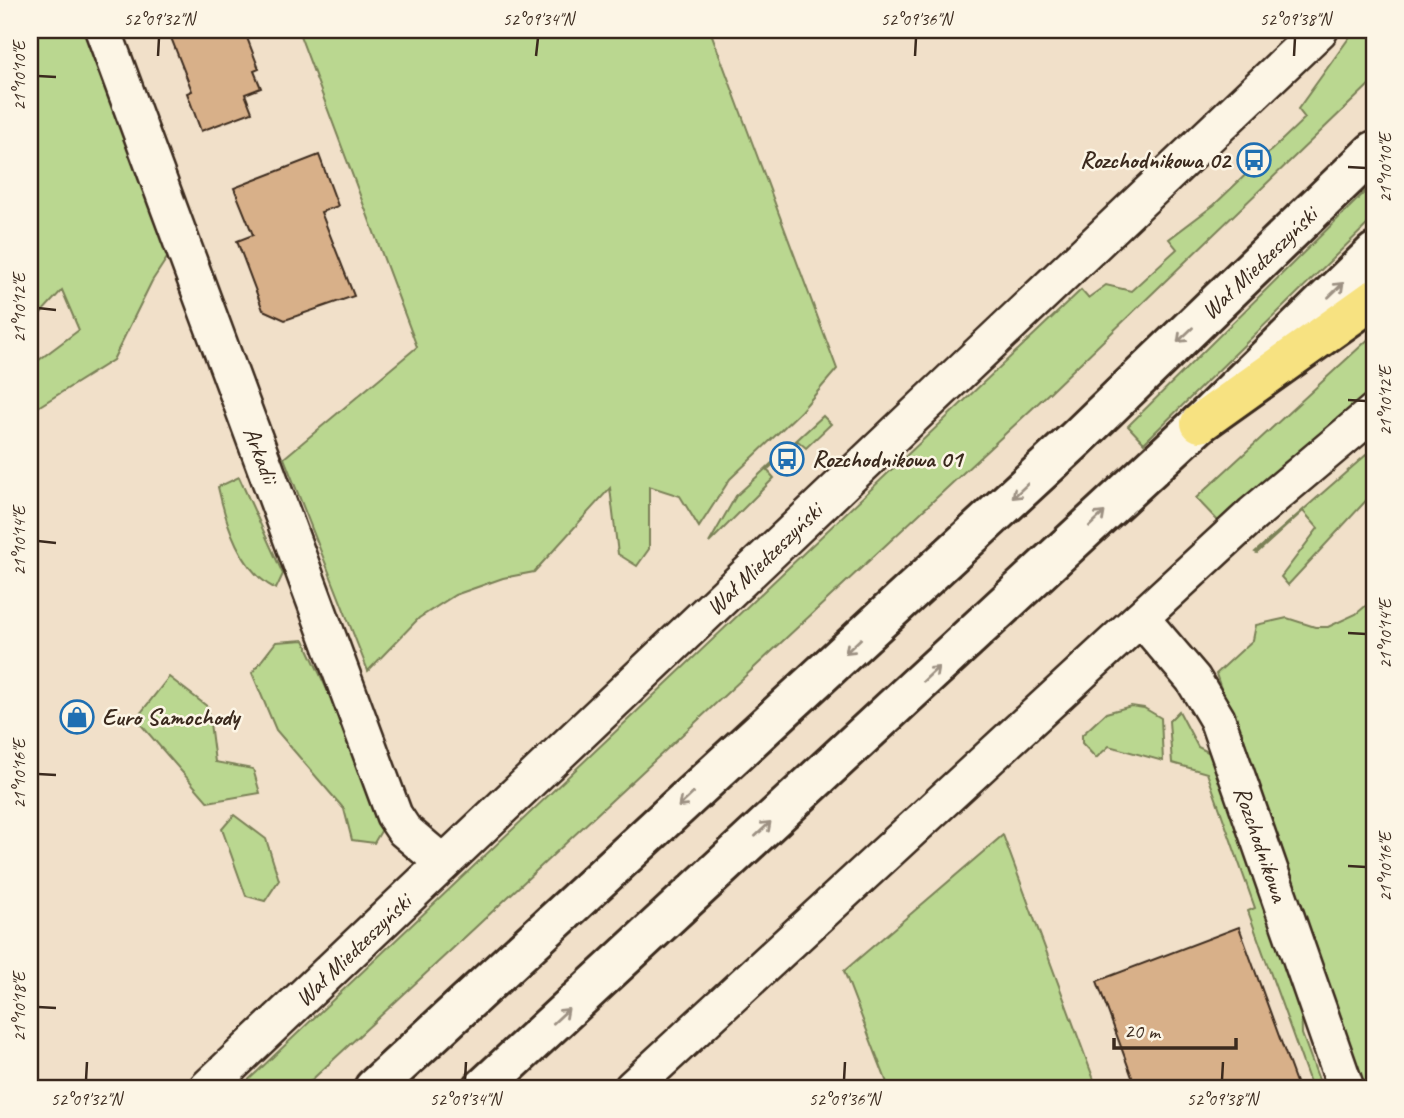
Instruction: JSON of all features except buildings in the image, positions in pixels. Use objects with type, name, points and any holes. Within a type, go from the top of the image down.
[{"type":"highway","points":[[1200,423],[1374,299]]},
{"type":"main road","name":"Wał Miedzeszyński","points":[[374,1088],[1075,440],[1374,150]]},
{"type":"main road","points":[[483,1088],[1200,423],[1374,253]]},
{"type":"street","name":"Arkadii","points":[[103,30],[394,816],[404,830],[443,863]]},
{"type":"street","name":"Wał Miedzeszyński","points":[[207,1088],[626,693],[1320,30]]},
{"type":"street","points":[[632,1088],[1252,514],[1374,412]]},
{"type":"street","name":"Rozchodnikowa","points":[[1141,618],[1193,679],[1217,719],[1346,1088]]},
{"type":"green space","points":[[30,30],[88,30],[171,252],[152,281],[113,360],[30,412],[30,371],[39,360],[79,330],[62,290],[30,325]]},
{"type":"green space","points":[[298,30],[710,30],[837,369],[801,411],[730,479],[699,527],[680,496],[649,486],[649,549],[637,566],[618,554],[610,488],[534,572],[503,578],[455,595],[419,618],[368,671],[284,458],[417,347]]},
{"type":"green space","points":[[1374,30],[1374,80],[1050,392],[303,1088],[240,1088],[1081,290],[1088,298],[1106,285],[1131,291],[1177,249],[1169,239],[1214,205],[1305,118],[1298,109],[1354,31]]},
{"type":"green space","points":[[1374,183],[1374,218],[1144,443],[1128,426]]},
{"type":"green space","points":[[1374,334],[1374,387],[1219,522],[1196,498]]},
{"type":"green space","points":[[823,416],[831,424],[806,448],[798,441],[767,470],[774,478],[709,543],[736,496]]},
{"type":"green space","points":[[1374,448],[1374,476],[1368,479],[1374,485],[1374,492],[1288,585],[1281,577],[1318,528],[1303,511],[1255,552]]},
{"type":"green space","points":[[239,477],[283,574],[276,589],[253,571],[236,545],[225,516],[218,487]]},
{"type":"green space","points":[[1374,599],[1374,1088],[1365,1088],[1279,858],[1216,674],[1253,640],[1256,625],[1287,618],[1315,627],[1328,627],[1356,614]]},
{"type":"green space","points":[[304,640],[343,724],[384,826],[374,843],[352,840],[344,809],[276,730],[252,673],[276,642]]},
{"type":"green space","points":[[169,677],[208,707],[215,762],[253,769],[260,793],[208,802],[136,719]]},
{"type":"green space","points":[[1131,706],[1144,708],[1161,718],[1163,761],[1109,746],[1096,758],[1082,743],[1082,735],[1106,713]]},
{"type":"green space","points":[[1179,711],[1198,747],[1210,753],[1235,810],[1301,997],[1302,1034],[1322,1088],[1312,1088],[1248,911],[1255,908],[1207,773],[1172,763],[1169,721]]},
{"type":"green space","points":[[234,815],[266,839],[279,880],[265,901],[246,896],[222,829]]},
{"type":"green space","points":[[1003,835],[1097,1088],[889,1088],[844,971]]},
{"type":"place","name":"Rozchodnikowa 02","points":[[1254,160]]},
{"type":"place","name":"Rozchodnikowa 01","points":[[787,459]]},
{"type":"place","name":"Euro Samochody","points":[[77,717]]}]
